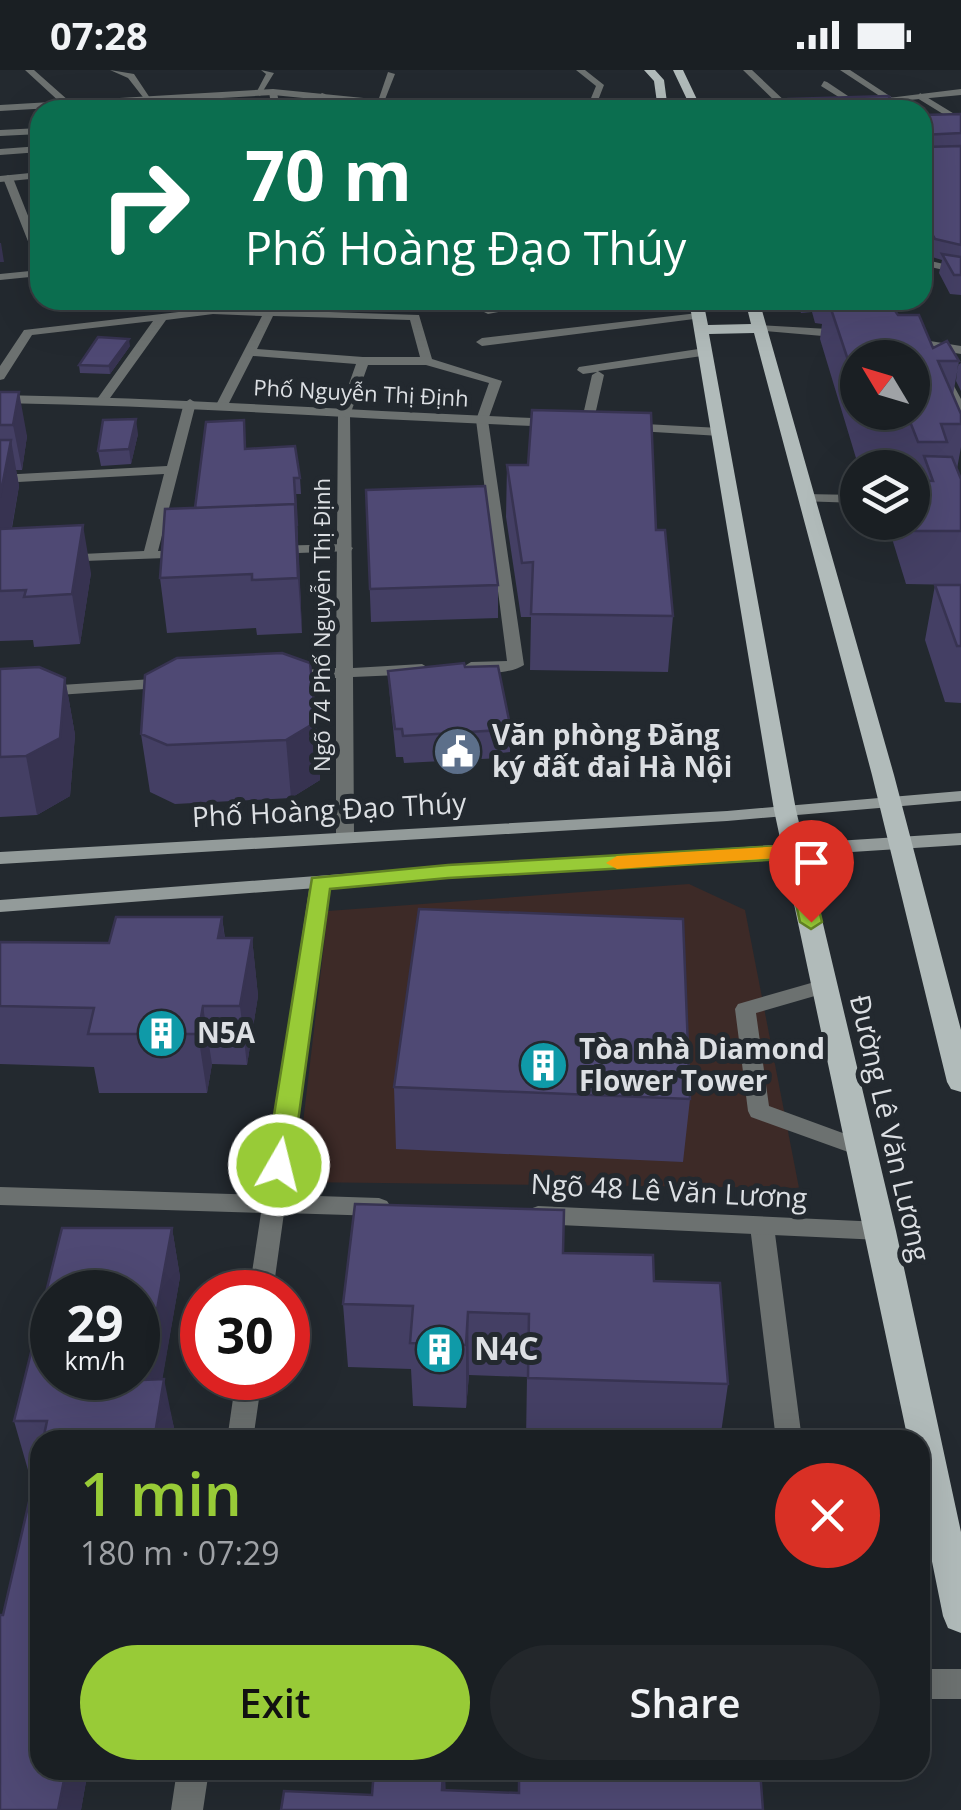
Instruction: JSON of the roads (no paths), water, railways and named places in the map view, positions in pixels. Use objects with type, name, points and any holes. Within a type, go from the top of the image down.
[{"type":"main road","points":[[649,70],[659,80],[662,100]]},
{"type":"main road","points":[[678,70],[692,100]]},
{"type":"main road","points":[[758,310],[758,328],[890,801],[961,1082]]},
{"type":"main road","points":[[698,315],[758,328]]},
{"type":"main road","name":"Đường Lê Văn Lương","points":[[698,315],[785,810],[922,1430]]},
{"type":"main road","name":"Phố Hoàng Đạo Thúy","points":[[0,858],[961,796]]},
{"type":"main road","points":[[0,906],[448,872],[961,840]]},
{"type":"main road","name":"Đường Lê Văn Lương","points":[[930,1469],[961,1616]]},
{"type":"street","points":[[28,70],[63,100]]},
{"type":"street","points":[[114,70],[132,76],[149,99]]},
{"type":"street","points":[[260,93],[270,73],[265,70]]},
{"type":"street","points":[[580,70],[600,85],[597,100]]},
{"type":"street","points":[[748,70],[778,100]]},
{"type":"street","points":[[844,70],[892,99]]},
{"type":"street","points":[[387,100],[391,74]]},
{"type":"street","points":[[824,84],[850,100]]},
{"type":"street","points":[[140,100],[273,92],[350,100]]},
{"type":"street","points":[[273,92],[274,100]]},
{"type":"street","points":[[879,100],[961,92]]},
{"type":"street","points":[[212,96],[214,100]]},
{"type":"street","points":[[322,96],[325,100]]},
{"type":"street","points":[[920,96],[926,100]]},
{"type":"street","points":[[932,104],[961,122]]},
{"type":"street","points":[[0,108],[30,106]]},
{"type":"street","points":[[0,133],[30,132]]},
{"type":"street","points":[[0,152],[30,149]]},
{"type":"street","points":[[30,177],[4,179],[17,218],[30,232]]},
{"type":"street","points":[[932,264],[961,271]]},
{"type":"street","points":[[0,278],[30,274]]},
{"type":"street","points":[[0,376],[28,332],[214,310],[414,317],[427,360]]},
{"type":"street","points":[[222,405],[270,311]]},
{"type":"street","points":[[482,342],[698,315]]},
{"type":"street","points":[[102,402],[162,317]]},
{"type":"street","points":[[894,327],[901,340]]},
{"type":"street","points":[[758,328],[862,336]]},
{"type":"street","points":[[881,338],[901,340]]},
{"type":"street","points":[[930,346],[961,350]]},
{"type":"street","points":[[253,348],[364,362],[427,360],[496,381],[482,420],[516,666],[459,668]]},
{"type":"street","points":[[583,370],[705,352]]},
{"type":"street","points":[[930,352],[961,412]]},
{"type":"street","points":[[344,415],[364,362]]},
{"type":"street","points":[[587,424],[598,376]]},
{"type":"street","name":"Phố Nguyễn Thị Định","points":[[0,399],[190,403],[344,415],[720,432]]},
{"type":"street","points":[[150,555],[190,403]]},
{"type":"street","name":"Ngõ 74 Phố Nguyễn Thị Định","points":[[344,415],[345,835]]},
{"type":"street","points":[[0,479],[170,470]]},
{"type":"street","points":[[804,498],[840,499]]},
{"type":"street","points":[[248,551],[346,548]]},
{"type":"street","points":[[38,560],[209,553]]},
{"type":"street","points":[[268,677],[440,668]]},
{"type":"street","points":[[0,694],[192,682]]},
{"type":"street","points":[[264,1270],[320,883]]},
{"type":"street","points":[[825,986],[745,1009],[759,1111],[862,1149]]},
{"type":"street","points":[[0,1197],[410,1208]]},
{"type":"street","name":"Ngõ 48 Lê Văn Lương","points":[[508,1213],[880,1232]]},
{"type":"street","points":[[762,1226],[787,1430]]},
{"type":"street","points":[[241,1430],[246,1400]]},
{"type":"street","points":[[930,1684],[961,1684]]},
{"type":"street","points":[[187,1810],[192,1780]]},
{"type":"place","name":"Văn phòng Đăng ký đất đai Hà Nội","points":[[457,751]]},
{"type":"place","name":"N5A","points":[[162,1033]]},
{"type":"place","name":"Tòa nhà Diamond Flower Tower","points":[[544,1065]]},
{"type":"place","name":"N4C","points":[[439,1349]]}]
